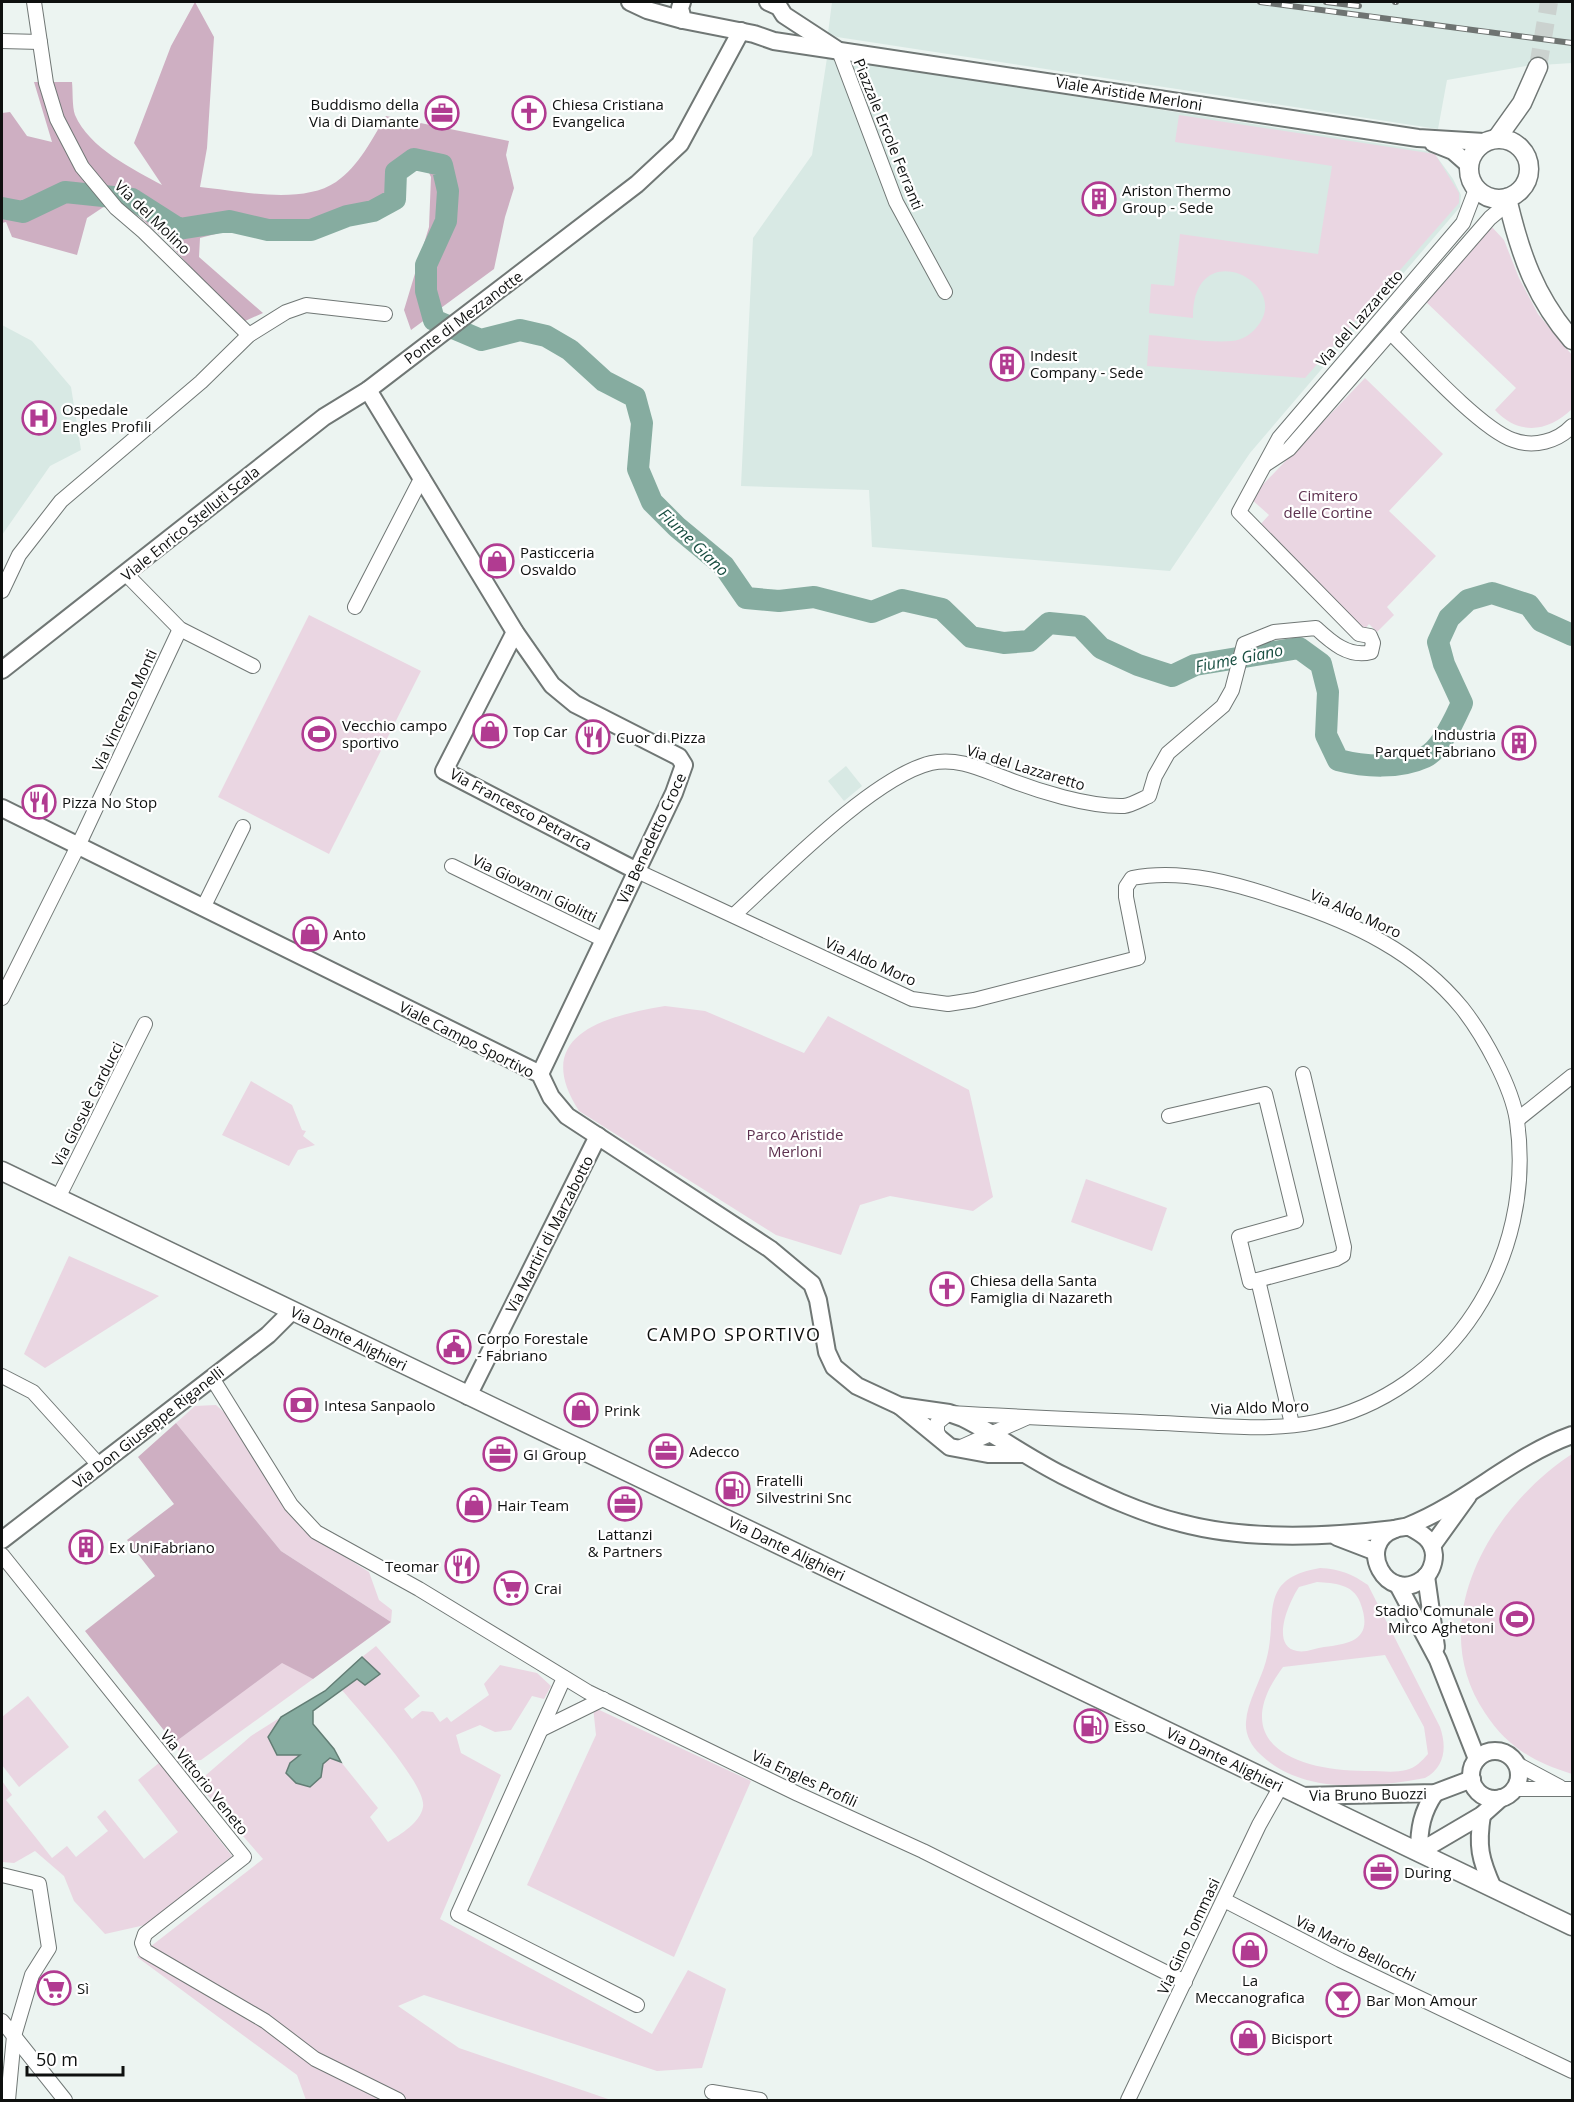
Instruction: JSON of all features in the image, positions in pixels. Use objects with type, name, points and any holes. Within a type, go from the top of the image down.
[{"type":"main road","points":[[1538,67],[1522,103],[1491,140],[1476,148],[1469,165],[1469,175],[1476,189],[1491,198],[1508,200],[1533,284],[1543,303],[1572,340]]},
{"type":"main road","name":"Viale Aristide Merloni","points":[[1491,140],[1515,143],[1522,149],[1529,166],[1522,189],[1508,200]]},
{"type":"main road","name":"Via Dante Alighieri","points":[[2,1171],[1572,1926]]},
{"type":"street","name":"Via del Molino","points":[[34,2],[45,83],[57,119],[82,166],[116,208],[144,232],[249,335]]},
{"type":"street","name":"Viale Aristide Merloni","points":[[633,2],[647,10],[683,20],[741,31],[774,41],[1001,73],[1418,138],[1491,140]]},
{"type":"street","points":[[682,2],[680,8],[683,20]]},
{"type":"street","points":[[768,2],[779,8],[783,15],[839,51]]},
{"type":"street","points":[[764,37],[778,30],[783,15]]},
{"type":"street","points":[[722,28],[725,55]]},
{"type":"street","points":[[725,55],[741,31]]},
{"type":"street","points":[[2,41],[40,42]]},
{"type":"street","name":"Piazzale Ercole Ferranti","points":[[839,51],[896,202],[945,292]]},
{"type":"street","name":"Ponte di Mezzanotte","points":[[382,379],[637,184],[683,141],[725,55]]},
{"type":"street","name":"Viale Aristide Merloni","points":[[1418,138],[1453,151],[1469,165]]},
{"type":"street","name":"Via del Lazzaretto","points":[[734,915],[836,823],[893,779],[931,763],[968,763],[1007,779],[1087,802],[1126,806],[1149,796],[1155,776],[1168,753],[1222,706],[1232,690],[1244,644],[1274,632],[1316,628],[1346,651],[1362,654],[1371,652],[1373,643],[1370,636],[1359,634],[1239,512],[1279,438],[1463,223],[1476,189]]},
{"type":"street","name":"Via del Lazzaretto","points":[[1262,467],[1289,449],[1508,200]]},
{"type":"street","points":[[2,591],[19,555],[61,501],[201,382],[249,335],[286,312],[306,305],[385,314]]},
{"type":"street","points":[[1391,333],[1491,428],[1514,441],[1540,444],[1564,435],[1572,426]]},
{"type":"street","name":"Viale Enrico Stelluti Scala","points":[[2,670],[324,417],[382,379]]},
{"type":"street","name":"Via Benedetto Croce","points":[[368,390],[515,632],[552,685],[575,704],[682,760],[684,770],[540,1074]]},
{"type":"street","points":[[355,606],[422,477]]},
{"type":"street","points":[[126,574],[180,629],[253,666]]},
{"type":"street","name":"Via Vincenzo Monti","points":[[2,998],[78,846],[180,629]]},
{"type":"street","name":"Via Francesco Petrarca","points":[[515,632],[444,771],[637,871]]},
{"type":"street","name":"Viale Campo Sportivo","points":[[2,808],[540,1074],[550,1096],[567,1116],[770,1249],[812,1284],[818,1300],[824,1343],[834,1367],[857,1386],[900,1406],[950,1447],[988,1454],[1023,1454]]},
{"type":"street","points":[[203,908],[243,827]]},
{"type":"street","name":"Via Giovanni Giolitti","points":[[452,866],[604,940]]},
{"type":"street","name":"Via Aldo Moro","points":[[637,871],[912,999],[948,1004],[974,1000],[1138,958],[1126,897],[1126,887],[1132,878],[1158,873],[1213,880],[1319,912],[1404,953],[1462,1009],[1486,1047],[1510,1096],[1516,1120],[1521,1173],[1514,1225],[1499,1271],[1478,1310],[1452,1342],[1396,1390],[1355,1409],[1315,1422],[1292,1424],[1213,1425],[949,1413]]},
{"type":"street","name":"Via Giosuè Carducci","points":[[58,1198],[145,1024]]},
{"type":"street","points":[[1169,1116],[1265,1094],[1296,1221],[1239,1236],[1250,1282],[1343,1255],[1344,1247],[1303,1074]]},
{"type":"street","points":[[1516,1120],[1572,1076]]},
{"type":"street","name":"Via Martiri di Marzabotto","points":[[468,1396],[598,1137]]},
{"type":"street","points":[[1258,1280],[1292,1424]]},
{"type":"street","name":"Via Don Giuseppe Riganelli","points":[[2,1540],[268,1335],[292,1311]]},
{"type":"street","points":[[2,1376],[33,1392],[99,1466]]},
{"type":"street","name":"Via Engles Profili","points":[[212,1378],[291,1505],[316,1532],[419,1589],[603,1700],[798,1794],[924,1851],[1185,1983]]},
{"type":"street","name":"Viale Campo Sportivo","points":[[900,1406],[949,1413],[991,1434],[1023,1454],[1136,1509],[1183,1524],[1238,1532],[1333,1536],[1402,1527]]},
{"type":"street","points":[[941,1440],[937,1423],[949,1413]]},
{"type":"street","name":"Via Aldo Moro","points":[[991,1434],[1028,1417]]},
{"type":"street","points":[[959,1448],[991,1434]]},
{"type":"street","points":[[1477,1759],[1438,1660],[1398,1585],[1382,1575],[1377,1566],[1376,1552],[1381,1539],[1572,1435]]},
{"type":"street","points":[[1432,1546],[1471,1492]]},
{"type":"street","points":[[1398,1585],[1415,1584],[1426,1576],[1433,1561],[1432,1546],[1421,1532],[1402,1527]]},
{"type":"street","name":"Viale Campo Sportivo","points":[[1333,1536],[1376,1552]]},
{"type":"street","name":"Via Vittorio Veneto","points":[[2,1555],[244,1857],[146,1934],[142,1943],[145,1951],[265,2021],[315,2059],[398,2100]]},
{"type":"street","points":[[1426,1576],[1438,1660]]},
{"type":"street","points":[[564,1678],[458,1914],[637,2005]]},
{"type":"street","points":[[542,1729],[603,1700]]},
{"type":"street","points":[[1419,1851],[1482,1815],[1508,1793],[1519,1777],[1516,1764],[1508,1754],[1495,1751],[1461,1717]]},
{"type":"street","points":[[1495,1751],[1477,1759],[1473,1765],[1472,1779],[1479,1792],[1493,1798],[1508,1793],[1567,1788]]},
{"type":"street","points":[[1516,1764],[1567,1788]]},
{"type":"street","name":"Via Bruno Buozzi","points":[[1300,1796],[1435,1793],[1472,1779]]},
{"type":"street","name":"Via Gino Tommasi","points":[[1128,2100],[1281,1786]]},
{"type":"street","name":"Via Bruno Buozzi","points":[[1419,1851],[1419,1827],[1425,1808],[1435,1793]]},
{"type":"street","points":[[1482,1815],[1478,1841],[1481,1862],[1493,1888]]},
{"type":"street","points":[[2,1875],[39,1884],[49,1948],[32,1976],[14,2036],[8,2100]]},
{"type":"street","name":"Via Mario Bellocchi","points":[[1224,1900],[1340,1960],[1572,2072]]},
{"type":"street","points":[[2,2021],[65,2100]]},
{"type":"street","points":[[712,2092],[760,2100]]},
{"type":"shaded area","points":[[195,2],[214,37],[207,148],[200,187],[270,195],[289,195],[322,189],[336,182],[352,168],[386,116],[509,141],[506,155],[514,188],[494,269],[411,330],[404,310],[429,227],[431,177],[418,150],[404,180],[394,212],[301,224],[258,223],[200,238],[199,257],[263,313],[245,321],[221,301],[165,239],[129,208],[105,206],[87,218],[77,255],[12,237],[6,222],[2,223],[2,113],[10,112],[27,136],[52,142],[34,82],[72,82],[75,115],[90,138],[113,156],[162,185],[134,143],[171,46]]},
{"type":"shaded area","points":[[832,2],[1572,2],[1572,63],[1526,66],[1447,80],[1438,129],[837,37],[828,33]]},
{"type":"shaded area","points":[[827,58],[1427,151],[1437,157],[1453,179],[1461,195],[1460,207],[1250,453],[1170,571],[872,547],[869,490],[741,486],[753,238],[812,155]]},
{"type":"shaded area","name":"Ospedale Engles Profili","points":[[2,325],[32,341],[71,387],[81,450],[50,466],[2,535]]},
{"type":"shaded area","points":[[846,766],[862,786],[844,801],[828,781]]},
{"type":"shaded area","points":[[176,1423],[281,1551],[391,1622],[313,1679],[282,1663],[174,1743],[85,1631],[155,1576],[127,1540],[174,1504],[138,1457]]},
{"type":"shaded area","points":[[362,1657],[380,1674],[365,1685],[357,1679],[313,1711],[313,1724],[334,1749],[341,1762],[330,1758],[323,1764],[321,1777],[310,1787],[296,1783],[286,1773],[290,1763],[300,1755],[277,1755],[268,1737],[281,1717],[325,1691]]},
{"type":"green space","points":[[1179,115],[1435,154],[1459,193],[1459,203],[1305,378],[1147,366],[1149,335],[1212,341],[1236,340],[1254,331],[1265,311],[1263,296],[1253,283],[1239,274],[1223,271],[1208,277],[1197,292],[1193,318],[1149,313],[1151,284],[1174,286],[1180,234],[1318,254],[1332,166],[1175,142]]},
{"type":"green space","points":[[1491,226],[1504,240],[1519,278],[1538,314],[1572,355],[1572,409],[1553,423],[1543,426],[1534,428],[1514,424],[1495,410],[1516,388],[1425,301]]},
{"type":"green space","name":"Cimitero delle Cortine","points":[[1365,378],[1443,454],[1389,511],[1436,556],[1387,607],[1394,615],[1377,632],[1369,624],[1364,630],[1257,528],[1269,515],[1250,498]]},
{"type":"green space","name":"Vecchio campo sportivo","points":[[309,615],[421,671],[329,854],[218,797]]},
{"type":"green space","name":"Parco Aristide Merloni","points":[[665,1006],[705,1011],[804,1053],[828,1016],[969,1090],[993,1197],[973,1211],[890,1196],[860,1205],[841,1255],[776,1235],[579,1111],[566,1085],[563,1064],[569,1047],[581,1034],[619,1016]]},
{"type":"green space","points":[[251,1081],[292,1105],[302,1130],[306,1131],[303,1136],[315,1145],[298,1150],[289,1166],[222,1135]]},
{"type":"green space","points":[[1086,1179],[1167,1208],[1152,1251],[1071,1222]]},
{"type":"green space","points":[[69,1256],[159,1296],[45,1368],[24,1354]]},
{"type":"green space","points":[[216,1405],[226,1414],[303,1530],[369,1572],[379,1600],[392,1610],[391,1622],[281,1551],[176,1423],[195,1406]]},
{"type":"green space","name":"Stadio Comunale Mirco Aghetoni","points":[[1572,1454],[1572,1774],[1534,1759],[1512,1744],[1494,1725],[1485,1713],[1468,1678],[1461,1641],[1464,1605],[1475,1569],[1493,1535],[1516,1504],[1542,1477]]},
{"type":"green space","points":[[1320,1568],[1340,1571],[1368,1585],[1440,1727],[1443,1756],[1437,1768],[1425,1778],[1360,1786],[1316,1782],[1277,1767],[1251,1744],[1246,1731],[1247,1714],[1266,1661],[1274,1601],[1278,1590],[1286,1581],[1300,1573]],"holes":[[[1317,1582],[1336,1584],[1353,1591],[1364,1614],[1362,1631],[1358,1637],[1344,1644],[1297,1651],[1284,1641],[1284,1622],[1299,1587]],[[1385,1655],[1424,1727],[1428,1754],[1421,1762],[1406,1770],[1393,1772],[1343,1770],[1319,1766],[1296,1759],[1278,1749],[1266,1735],[1262,1717],[1267,1694],[1283,1667]]]},
{"type":"green space","points":[[376,1646],[420,1696],[404,1709],[412,1719],[422,1711],[433,1712],[440,1722],[447,1717],[451,1722],[489,1695],[484,1684],[500,1665],[537,1673],[551,1686],[544,1699],[532,1696],[511,1730],[495,1732],[480,1725],[456,1735],[461,1753],[501,1775],[440,1919],[652,2034],[688,1970],[726,1989],[702,2068],[657,2071],[424,1995],[398,2006],[459,2048],[611,2100],[306,2100],[297,2075],[137,1957],[263,1859],[204,1791],[206,1775],[251,1736],[281,1717],[269,1737],[323,1764],[330,1758],[341,1762],[378,1808],[370,1817],[388,1842],[409,1828],[418,1818],[423,1807],[421,1796],[414,1782],[390,1747],[341,1689],[357,1679],[379,1673],[362,1657]]},
{"type":"green space","points":[[282,1662],[313,1679],[201,1760],[185,1761],[174,1743]]},
{"type":"green space","points":[[28,1696],[69,1747],[19,1787],[2,1765],[2,1717]]},
{"type":"green space","points":[[593,1707],[751,1781],[674,1957],[527,1885],[596,1735]]},
{"type":"green space","points":[[159,1763],[232,1856],[145,1925],[105,1934],[74,1901],[64,1876],[35,1851],[14,1863],[2,1862],[2,1781],[12,1795],[6,1800],[52,1858],[67,1846],[76,1857],[108,1831],[97,1817],[105,1810],[144,1859],[178,1832],[138,1780]]},
{"type":"waterway","name":"Fiume Giano","points":[[2,208],[23,212],[65,192],[132,199],[179,229],[229,221],[268,230],[311,230],[347,216],[373,211],[395,199],[396,172],[414,159],[442,165],[448,191],[446,221],[426,265],[426,291],[434,320],[481,340],[520,330],[546,336],[570,350],[604,381],[635,397],[642,423],[638,469],[652,502],[677,527],[724,566],[746,598],[779,601],[814,597],[872,612],[902,600],[942,609],[971,637],[1004,643],[1029,641],[1049,623],[1080,626],[1101,648],[1138,665],[1172,676],[1195,665],[1299,648],[1321,664],[1328,692],[1326,735],[1338,760],[1371,765],[1404,764],[1425,757],[1437,747],[1462,703],[1444,664],[1438,642],[1449,618],[1468,600],[1492,593],[1529,605],[1541,621],[1572,635]]},
{"type":"tunnel","points":[[1538,67],[1549,2]]},
{"type":"railway","points":[[1260,2],[1572,43]]},
{"type":"railway","points":[[1326,2],[1359,6]]},
{"type":"place","name":"Buddismo della Via di Diamante","points":[[442,113]]},
{"type":"place","name":"Chiesa Cristiana Evangelica","points":[[529,113]]},
{"type":"place","name":"Ariston Thermo Group - Sede","points":[[1099,199]]},
{"type":"place","name":"Indesit Company - Sede","points":[[1007,364]]},
{"type":"place","name":"Ospedale Engles Profili","points":[[39,418]]},
{"type":"place","name":"Pasticceria Osvaldo","points":[[497,561]]},
{"type":"place","name":"Top Car","points":[[490,731]]},
{"type":"place","name":"Vecchio campo sportivo","points":[[319,734]]},
{"type":"place","name":"Cuor di Pizza","points":[[593,737]]},
{"type":"place","name":"Industria Parquet Fabriano","points":[[1519,743]]},
{"type":"place","name":"Pizza No Stop","points":[[39,802]]},
{"type":"place","name":"Anto","points":[[310,934]]},
{"type":"place","name":"Chiesa della Santa Famiglia di Nazareth","points":[[947,1289]]},
{"type":"place","name":"Corpo Forestale - Fabriano","points":[[454,1347]]},
{"type":"place","name":"Intesa Sanpaolo","points":[[301,1405]]},
{"type":"place","name":"Prink","points":[[581,1410]]},
{"type":"place","name":"Adecco","points":[[666,1451]]},
{"type":"place","name":"GI Group","points":[[500,1454]]},
{"type":"place","name":"Fratelli Silvestrini Snc","points":[[733,1489]]},
{"type":"place","name":"Lattanzi & Partners","points":[[625,1504]]},
{"type":"place","name":"Hair Team","points":[[474,1505]]},
{"type":"place","name":"Ex UniFabriano","points":[[86,1547]]},
{"type":"place","name":"Teomar","points":[[462,1566]]},
{"type":"place","name":"Crai","points":[[511,1588]]},
{"type":"place","name":"Stadio Comunale Mirco Aghetoni","points":[[1517,1619]]},
{"type":"place","name":"Esso","points":[[1091,1726]]},
{"type":"place","name":"During","points":[[1381,1872]]},
{"type":"place","name":"La Meccanografica","points":[[1250,1950]]},
{"type":"place","name":"Sì","points":[[54,1988]]},
{"type":"place","name":"Bar Mon Amour","points":[[1343,2000]]},
{"type":"place","name":"Bicisport","points":[[1248,2038]]},
{"type":"district","name":"CAMPO SPORTIVO","points":[[734,1334]]}]
